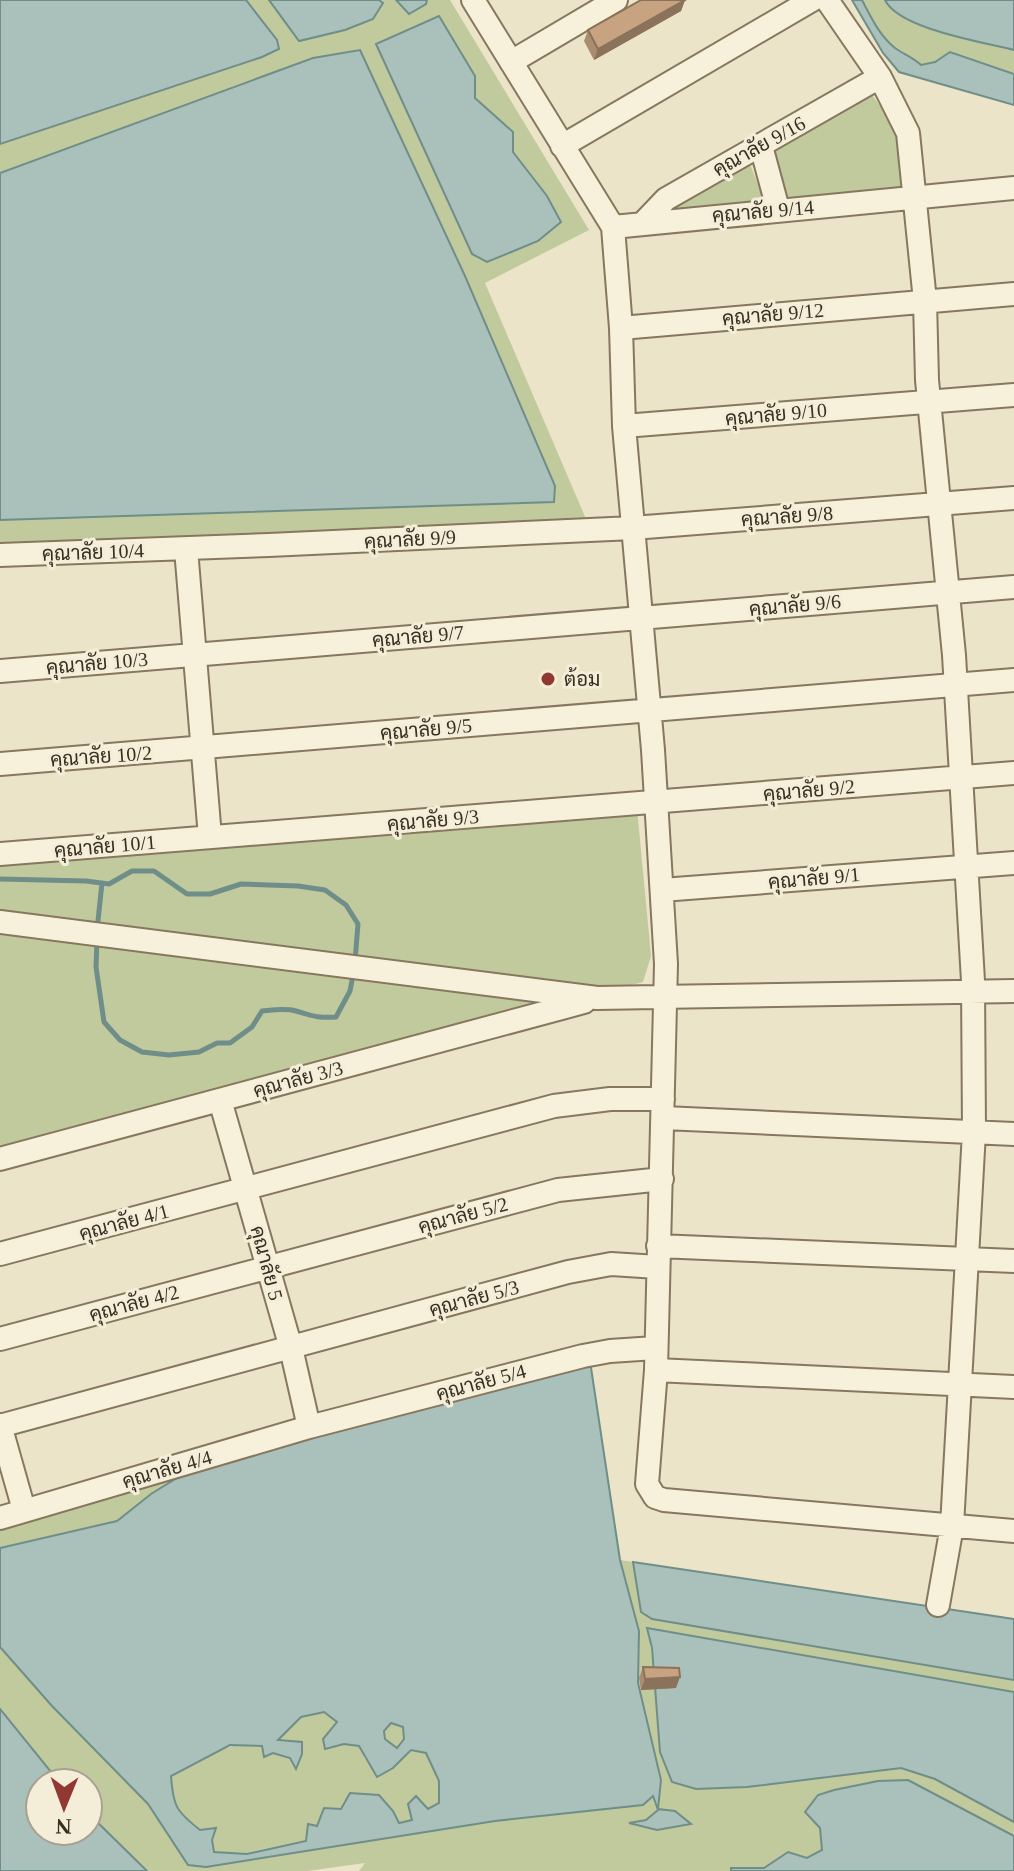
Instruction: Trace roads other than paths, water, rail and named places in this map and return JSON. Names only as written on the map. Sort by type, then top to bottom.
[{"type":"street","points":[[473,0],[613,227],[621,328],[624,426],[650,710],[662,890],[665,998],[662,1179],[647,1484],[655,1497],[664,1500],[1014,1531]]},
{"type":"street","points":[[511,62],[616,0]]},
{"type":"street","points":[[562,146],[812,0]]},
{"type":"street","points":[[827,0],[880,77],[908,133],[956,685],[974,991],[974,1132],[952,1526],[938,1605]]},
{"type":"street","name":"คุณาลัย 9/16","points":[[644,222],[666,199],[880,77]]},
{"type":"street","points":[[761,146],[778,209]]},
{"type":"street","name":"คุณาลัย 9/14","points":[[613,227],[1014,188]]},
{"type":"street","name":"คุณาลัย 9/12","points":[[621,328],[1014,294]]},
{"type":"street","name":"คุณาลัย 9/10","points":[[624,426],[1014,395]]},
{"type":"street","name":"คุณาลัย 9/8","points":[[633,528],[1014,498]]},
{"type":"street","name":"คุณาลัย 9/9","points":[[186,549],[633,528]]},
{"type":"street","points":[[186,549],[210,837]]},
{"type":"street","name":"คุณาลัย 10/4","points":[[0,555],[186,549]]},
{"type":"street","name":"คุณาลัย 9/6","points":[[641,618],[1014,587]]},
{"type":"street","name":"คุณาลัย 9/7","points":[[195,655],[641,618]]},
{"type":"street","name":"คุณาลัย 10/3","points":[[0,671],[195,655]]},
{"type":"street","name":"คุณาลัย 9/5","points":[[203,748],[1014,680]]},
{"type":"street","name":"คุณาลัย 10/2","points":[[0,764],[203,748]]},
{"type":"street","name":"คุณาลัย 9/2","points":[[656,802],[1014,773]]},
{"type":"street","name":"คุณาลัย 9/3","points":[[210,837],[656,802]]},
{"type":"street","name":"คุณาลัย 10/1","points":[[0,854],[210,837]]},
{"type":"street","name":"คุณาลัย 9/1","points":[[662,890],[1014,863]]},
{"type":"street","points":[[0,922],[597,998],[1014,991]]},
{"type":"street","name":"คุณาลัย 3/3","points":[[0,1159],[597,998]]},
{"type":"street","name":"คุณาลัย 4/1","points":[[0,1254],[554,1106],[610,1099],[664,1109],[1014,1134]]},
{"type":"street","name":"คุณาลัย 5","points":[[220,1100],[291,1348],[309,1427]]},
{"type":"street","name":"คุณาลัย 5/2","points":[[267,1267],[558,1190],[662,1179]]},
{"type":"street","name":"คุณาลัย 5/3","points":[[0,1426],[588,1268],[658,1256],[1014,1261]]},
{"type":"street","name":"คุณาลัย 4/2","points":[[0,1339],[267,1267]]},
{"type":"street","name":"คุณาลัย 5/4","points":[[309,1427],[610,1351],[655,1359],[1014,1387]]},
{"type":"street","points":[[0,1426],[24,1510]]},
{"type":"street","name":"คุณาลัย 4/4","points":[[0,1518],[309,1427]]},
{"type":"water","points":[[0,0],[246,0],[277,40],[279,49],[0,144]]},
{"type":"water","points":[[269,0],[379,0],[383,3],[373,19],[345,30],[299,41]]},
{"type":"water","points":[[396,0],[427,0],[426,4],[409,14]]},
{"type":"water","points":[[852,0],[862,0],[884,37],[921,65],[935,62],[950,52],[1014,74],[1014,105],[899,72],[883,53]]},
{"type":"water","points":[[885,0],[1014,0],[1014,50],[924,26],[893,10]]},
{"type":"water","points":[[439,16],[475,76],[475,98],[513,132],[513,152],[547,196],[561,222],[538,241],[487,262],[472,254],[376,44]]},
{"type":"water","points":[[360,50],[465,276],[555,486],[554,502],[0,520],[0,173],[313,58]]},
{"type":"water","points":[[590,1361],[620,1560],[639,1631],[638,1683],[661,1780],[658,1809],[675,1811],[691,1824],[657,1830],[629,1823],[646,1820],[658,1810],[653,1796],[643,1805],[495,1821],[206,1867],[188,1865],[148,1804],[52,1706],[0,1647],[0,1548],[117,1521],[151,1494],[193,1468]],"holes":[[[324,1712],[337,1722],[323,1739],[325,1749],[344,1744],[359,1746],[377,1777],[393,1768],[411,1750],[426,1753],[439,1781],[439,1803],[428,1809],[416,1796],[408,1804],[412,1820],[399,1823],[379,1795],[350,1793],[341,1809],[324,1808],[317,1826],[308,1824],[306,1841],[247,1854],[214,1852],[212,1840],[216,1828],[200,1830],[186,1818],[175,1801],[171,1776],[230,1745],[262,1746],[264,1757],[273,1753],[290,1758],[296,1769],[302,1754],[302,1742],[278,1740],[301,1717]],[[391,1723],[403,1727],[404,1739],[397,1748],[385,1739],[384,1731]]]},
{"type":"water","points":[[633,1562],[1014,1619],[1014,1680],[652,1619],[641,1612]]},
{"type":"water","points":[[647,1628],[1014,1692],[1014,1822],[935,1779],[901,1768],[747,1787],[696,1789],[672,1782],[660,1752],[652,1648]]},
{"type":"water","points":[[0,1709],[47,1767],[24,1767],[24,1847],[104,1847],[104,1829],[147,1871],[0,1871]]},
{"type":"water","points":[[908,1780],[1014,1836],[1014,1871],[731,1871],[731,1868],[764,1868],[788,1852],[807,1858],[822,1850],[820,1828],[805,1812],[818,1795],[878,1781]]},
{"type":"waterway","points":[[0,879],[109,884],[132,871],[154,871],[187,894],[210,894],[241,884],[325,890],[346,905],[358,924],[355,961]]},
{"type":"waterway","points":[[97,930],[102,883]]},
{"type":"waterway","points":[[97,940],[96,967],[104,1022],[120,1040],[142,1052],[169,1055],[199,1052],[217,1043],[230,1043],[252,1027],[262,1011],[288,1010],[336,1017],[350,991],[353,975]]},
{"type":"place","name":"ต้อม","points":[[548,679]]}]
